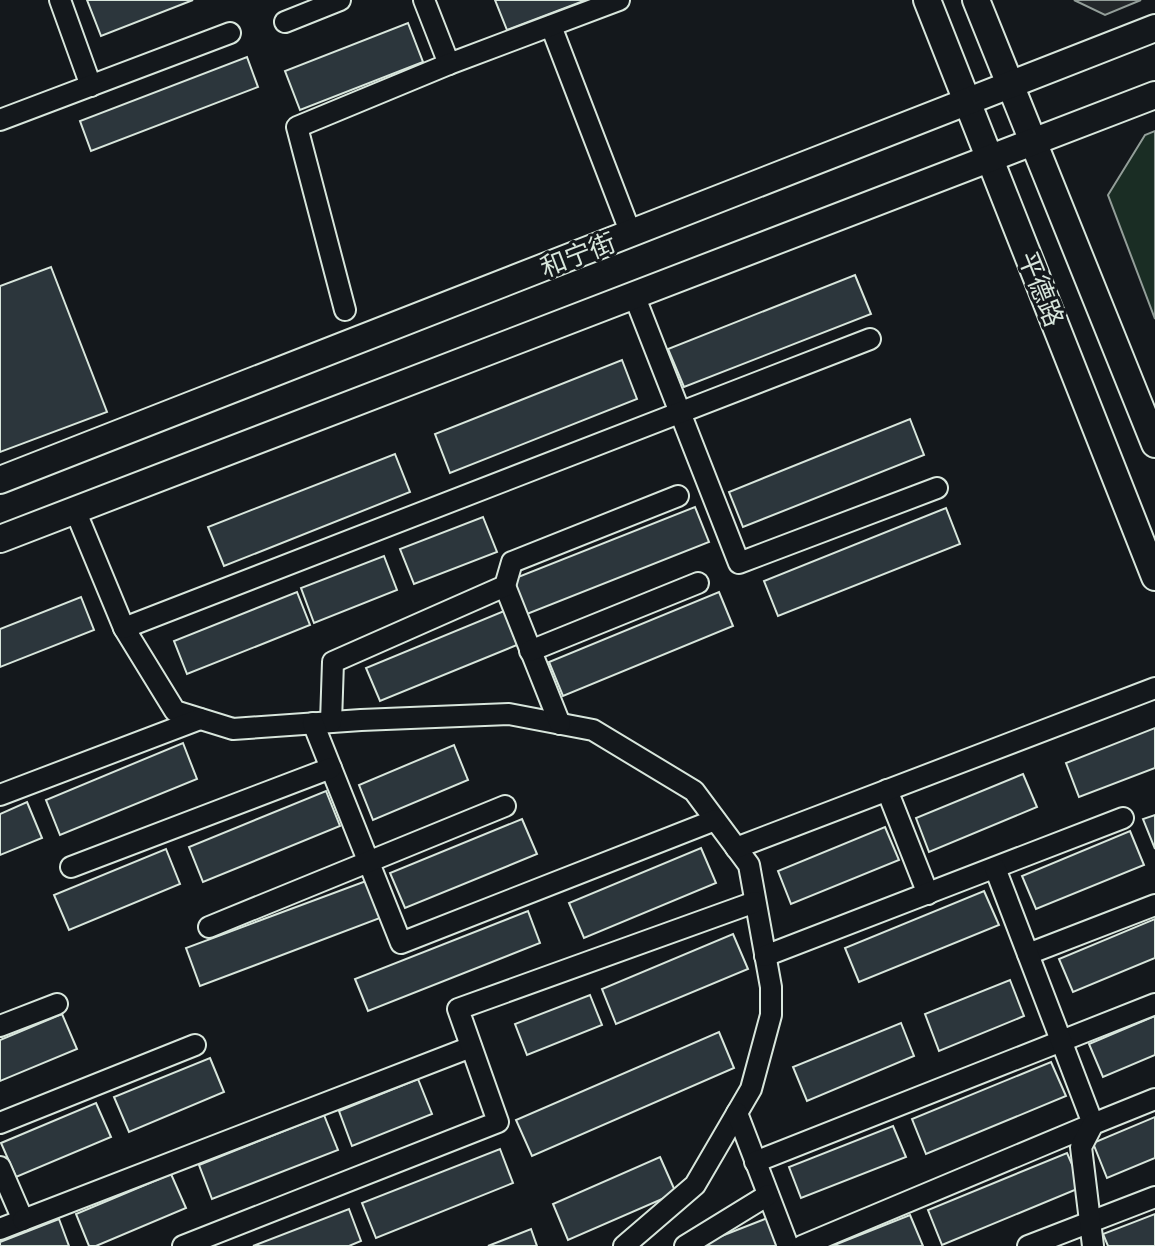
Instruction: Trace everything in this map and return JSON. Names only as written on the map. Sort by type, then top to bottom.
[{"type":"main road","name":"平德路","points":[[927,0],[1155,577]]},
{"type":"main road","name":"平德路","points":[[976,0],[1155,444]]},
{"type":"main road","name":"和宁街","points":[[0,480],[1155,28]]},
{"type":"main road","points":[[0,539],[1155,95]]},
{"type":"lane","points":[[60,0],[91,86]]},
{"type":"lane","points":[[285,22],[340,0]]},
{"type":"lane","points":[[424,0],[449,64]]},
{"type":"lane","points":[[345,310],[297,127],[449,64],[619,0]]},
{"type":"lane","points":[[551,26],[631,234]]},
{"type":"lane","points":[[0,120],[230,33]]},
{"type":"lane","points":[[634,295],[739,563],[937,488]]},
{"type":"lane","points":[[124,628],[870,339]]},
{"type":"lane","points":[[560,724],[505,586],[512,562],[678,496]]},
{"type":"lane","points":[[75,510],[124,628],[175,711],[233,729],[509,714],[593,730],[694,791],[749,865],[771,987],[771,1015],[751,1089],[695,1185],[624,1246]]},
{"type":"lane","points":[[530,651],[698,583]]},
{"type":"lane","points":[[505,586],[333,662],[322,722],[331,768],[401,943],[715,820]]},
{"type":"lane","points":[[736,848],[1155,688]]},
{"type":"lane","points":[[0,795],[200,719]]},
{"type":"lane","points":[[71,867],[331,768]]},
{"type":"lane","points":[[887,790],[928,894]]},
{"type":"lane","points":[[209,927],[505,806]]},
{"type":"lane","points":[[765,956],[1123,818]]},
{"type":"lane","points":[[995,868],[1093,1124],[1081,1147],[1093,1246]]},
{"type":"lane","points":[[183,1246],[498,1122],[458,1009],[755,902]]},
{"type":"lane","points":[[1028,954],[1155,905]]},
{"type":"lane","points":[[0,1026],[57,1004]]},
{"type":"lane","points":[[755,1162],[1155,1004]]},
{"type":"lane","points":[[0,1123],[195,1045]]},
{"type":"lane","points":[[0,1229],[471,1047]]},
{"type":"lane","points":[[802,1246],[1155,1099]]},
{"type":"lane","points":[[737,1113],[788,1246]]},
{"type":"lane","points":[[0,1167],[23,1220]]},
{"type":"lane","points":[[685,1246],[768,1195]]},
{"type":"lane","points":[[1028,1246],[1155,1197]]},
{"type":"green space","points":[[1155,131],[1155,319],[1108,195],[1145,135]]},
{"type":"shaded area","points":[[1074,0],[1141,0],[1105,15]]},
{"type":"building","points":[[87,0],[193,0],[101,36]]},
{"type":"building","points":[[495,0],[586,0],[507,30]]},
{"type":"building","points":[[408,23],[423,62],[300,110],[285,71]]},
{"type":"building","points":[[247,57],[258,87],[91,151],[80,121]]},
{"type":"building","points":[[51,267],[107,412],[0,452],[0,286]]},
{"type":"building","points":[[855,275],[871,314],[684,387],[668,349]]},
{"type":"building","points":[[622,360],[637,399],[450,473],[435,434]]},
{"type":"building","points":[[910,419],[924,455],[743,527],[729,492]]},
{"type":"building","points":[[395,454],[410,492],[224,566],[208,527]]},
{"type":"building","points":[[695,507],[709,542],[527,614],[513,579]]},
{"type":"building","points":[[946,508],[960,544],[778,616],[764,581]]},
{"type":"building","points":[[483,517],[497,552],[414,584],[400,549]]},
{"type":"building","points":[[384,556],[397,590],[314,623],[301,588]]},
{"type":"building","points":[[297,592],[310,625],[187,674],[174,641]]},
{"type":"building","points":[[719,592],[733,626],[563,696],[549,662]]},
{"type":"building","points":[[81,597],[94,630],[0,667],[0,629]]},
{"type":"building","points":[[504,611],[517,645],[380,701],[366,668]]},
{"type":"building","points":[[1155,728],[1155,768],[1079,797],[1066,763]]},
{"type":"building","points":[[183,743],[197,779],[60,835],[46,800]]},
{"type":"building","points":[[454,745],[468,780],[373,820],[359,785]]},
{"type":"building","points":[[1023,774],[1037,807],[929,852],[916,818]]},
{"type":"building","points":[[326,791],[340,826],[203,882],[189,847]]},
{"type":"building","points":[[27,802],[42,838],[0,855],[0,814]]},
{"type":"building","points":[[1155,815],[1155,849],[1143,819]]},
{"type":"building","points":[[522,819],[537,854],[405,908],[390,873]]},
{"type":"building","points":[[885,827],[899,860],[791,904],[778,871]]},
{"type":"building","points":[[1130,831],[1144,865],[1036,909],[1022,876]]},
{"type":"building","points":[[701,848],[716,883],[584,938],[569,903]]},
{"type":"building","points":[[166,849],[180,884],[69,930],[54,895]]},
{"type":"building","points":[[366,881],[380,918],[200,986],[186,948]]},
{"type":"building","points":[[984,891],[999,925],[859,982],[845,948]]},
{"type":"building","points":[[528,911],[540,943],[368,1011],[355,979]]},
{"type":"building","points":[[1155,919],[1155,958],[1073,992],[1059,959]]},
{"type":"building","points":[[733,934],[748,969],[616,1024],[602,989]]},
{"type":"building","points":[[1010,980],[1024,1016],[939,1051],[925,1014]]},
{"type":"building","points":[[590,995],[602,1025],[527,1055],[515,1024]]},
{"type":"building","points":[[62,1014],[77,1049],[0,1081],[0,1040]]},
{"type":"building","points":[[1155,1016],[1155,1055],[1103,1077],[1089,1044]]},
{"type":"building","points":[[901,1023],[914,1056],[807,1101],[793,1067]]},
{"type":"building","points":[[719,1032],[734,1068],[532,1156],[516,1120]]},
{"type":"building","points":[[210,1058],[224,1092],[129,1132],[114,1097]]},
{"type":"building","points":[[1051,1062],[1066,1096],[926,1154],[912,1119]]},
{"type":"building","points":[[418,1079],[432,1114],[352,1146],[339,1111]]},
{"type":"building","points":[[96,1103],[111,1137],[16,1177],[1,1143]]},
{"type":"building","points":[[324,1115],[338,1150],[212,1199],[199,1165]]},
{"type":"building","points":[[1155,1117],[1155,1158],[1107,1178],[1093,1143]]},
{"type":"building","points":[[893,1126],[906,1157],[801,1198],[789,1167]]},
{"type":"building","points":[[500,1149],[513,1183],[376,1238],[362,1203]]},
{"type":"building","points":[[1067,1153],[1082,1187],[942,1245],[928,1210]]},
{"type":"building","points":[[660,1157],[676,1193],[568,1240],[553,1204]]},
{"type":"building","points":[[171,1174],[186,1208],[96,1246],[89,1246],[76,1214]]},
{"type":"building","points":[[349,1209],[361,1241],[349,1246],[253,1246]]},
{"type":"building","points":[[1155,1214],[1155,1246],[1108,1246],[1103,1234]]},
{"type":"building","points":[[910,1215],[923,1246],[832,1246]]},
{"type":"building","points":[[770,1217],[781,1246],[701,1246],[701,1244]]},
{"type":"building","points":[[59,1219],[69,1246],[0,1246],[0,1242]]},
{"type":"building","points":[[531,1229],[537,1246],[488,1246]]}]
